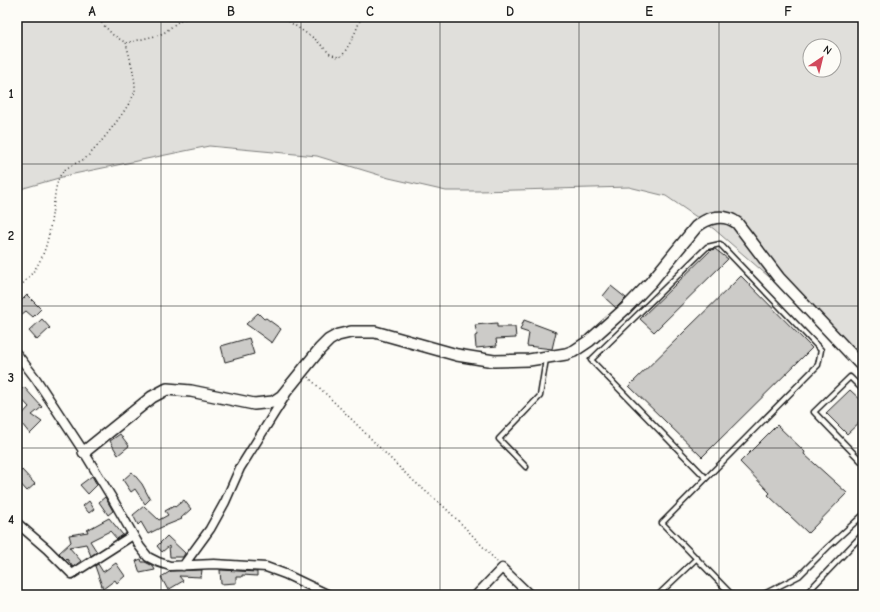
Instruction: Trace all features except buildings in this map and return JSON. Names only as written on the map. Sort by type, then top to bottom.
[{"type":"street","points":[[84,452],[152,397],[162,391],[174,389],[242,402],[262,404],[278,400],[329,340],[338,335],[351,332],[364,331],[385,334],[457,355],[480,360],[508,362],[546,358],[566,354],[574,351],[589,341],[607,326],[651,282],[696,227],[713,218],[727,217],[737,223],[779,278],[863,367]]},
{"type":"street","points":[[17,354],[36,379],[84,452],[142,551],[158,562],[170,566],[214,564],[266,567],[285,574],[329,595]]},
{"type":"street","points":[[183,566],[210,529],[225,502],[240,468],[292,384]]},
{"type":"street","points":[[17,523],[47,549],[72,574],[133,536]]},
{"type":"street","points":[[476,595],[502,568],[530,595]]},
{"type":"lane","points":[[706,478],[591,360],[707,247],[720,244],[822,350],[818,365],[706,478],[662,522],[732,595]]},
{"type":"lane","points":[[526,467],[499,439],[540,396],[546,358]]},
{"type":"lane","points":[[863,390],[850,377],[814,412],[863,463]]},
{"type":"lane","points":[[762,595],[799,576],[863,515]]},
{"type":"lane","points":[[805,595],[863,534]]},
{"type":"lane","points":[[658,595],[697,558]]},
{"type":"path","points":[[96,17],[113,35],[126,43],[159,35],[180,20],[194,17]]},
{"type":"path","points":[[282,17],[315,39],[330,54],[338,57],[342,56],[346,51],[361,17]]},
{"type":"path","points":[[330,17],[331,20],[334,21],[339,17]]},
{"type":"path","points":[[17,289],[34,273],[40,262],[49,234],[56,187],[61,175],[68,166],[86,157],[101,142],[133,96],[135,85],[126,43]]},
{"type":"path","points":[[302,372],[406,474],[469,531],[502,568]]},
{"type":"shaded area","points":[[17,17],[863,17],[863,363],[806,309],[714,229],[666,196],[629,187],[446,191],[389,178],[317,156],[209,146],[69,175],[17,190]]}]
